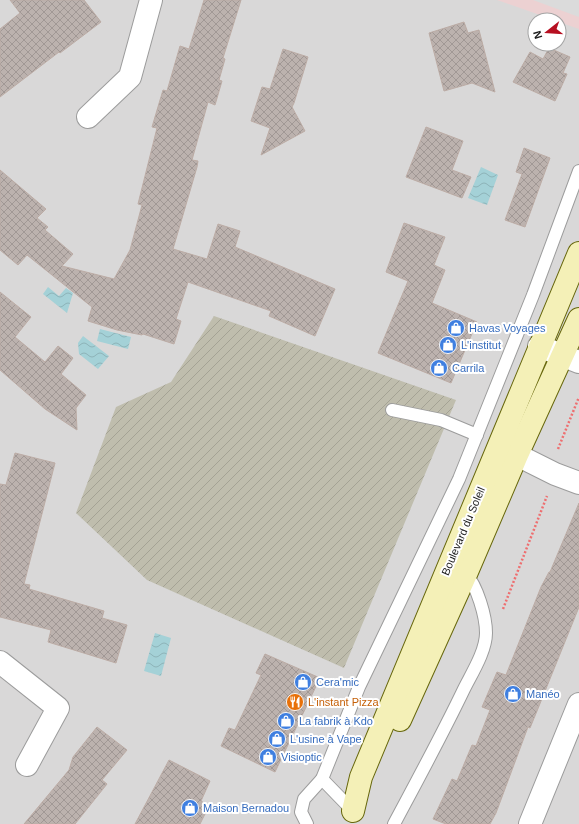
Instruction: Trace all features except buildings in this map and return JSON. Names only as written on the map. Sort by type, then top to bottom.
[{"type":"main road","name":"Boulevard du Soleil","points":[[351,818],[361,777],[539,346],[579,253]]},
{"type":"main road","name":"Boulevard du Soleil","points":[[351,818],[372,782],[466,574],[517,456],[571,359],[579,319]]},
{"type":"street","points":[[88,118],[130,77],[151,0]]},
{"type":"street","points":[[539,346],[571,359]]},
{"type":"street","points":[[517,456],[579,484]]},
{"type":"street","points":[[0,662],[58,708],[27,765]]},
{"type":"street","points":[[530,824],[579,704]]},
{"type":"lane","points":[[307,824],[301,812],[304,799],[322,779],[359,688],[459,479],[533,295],[579,171]]},
{"type":"lane","points":[[392,410],[440,420],[477,435]]},
{"type":"lane","points":[[394,824],[444,731],[481,654],[486,634],[482,608],[471,579],[466,574]]},
{"type":"lane","points":[[322,779],[351,818]]},
{"type":"shaded area","points":[[0,0],[579,0],[579,824],[0,824]]},
{"type":"shaded area","points":[[497,0],[579,0],[579,29],[567,25],[567,12],[531,12]]},
{"type":"shaded area","points":[[533,0],[579,0],[579,17]]},
{"type":"shaded area","points":[[214,316],[456,400],[344,668],[147,580],[76,513],[116,407],[171,382]]},
{"type":"water","points":[[481,167],[498,175],[487,205],[468,198]]},
{"type":"water","points":[[48,287],[59,296],[66,288],[73,293],[67,313],[43,294]]},
{"type":"water","points":[[100,329],[131,337],[128,349],[97,341]]},
{"type":"water","points":[[83,336],[109,356],[98,369],[79,354],[78,343]]},
{"type":"water","points":[[155,633],[171,638],[161,676],[144,671]]},
{"type":"place","name":"Havas Voyages","points":[[456,328]]},
{"type":"place","name":"L'institut","points":[[448,345]]},
{"type":"place","name":"Carrila","points":[[439,368]]},
{"type":"place","name":"Cera'mic","points":[[303,682]]},
{"type":"place","name":"Manéo","points":[[513,694]]},
{"type":"place","name":"L'instant Pizza","points":[[295,702]]},
{"type":"place","name":"La fabrik à Kdo","points":[[286,721]]},
{"type":"place","name":"L'usine à Vape","points":[[277,739]]},
{"type":"place","name":"Visioptic","points":[[268,757]]},
{"type":"place","name":"Maison Bernadou","points":[[190,808]]}]
